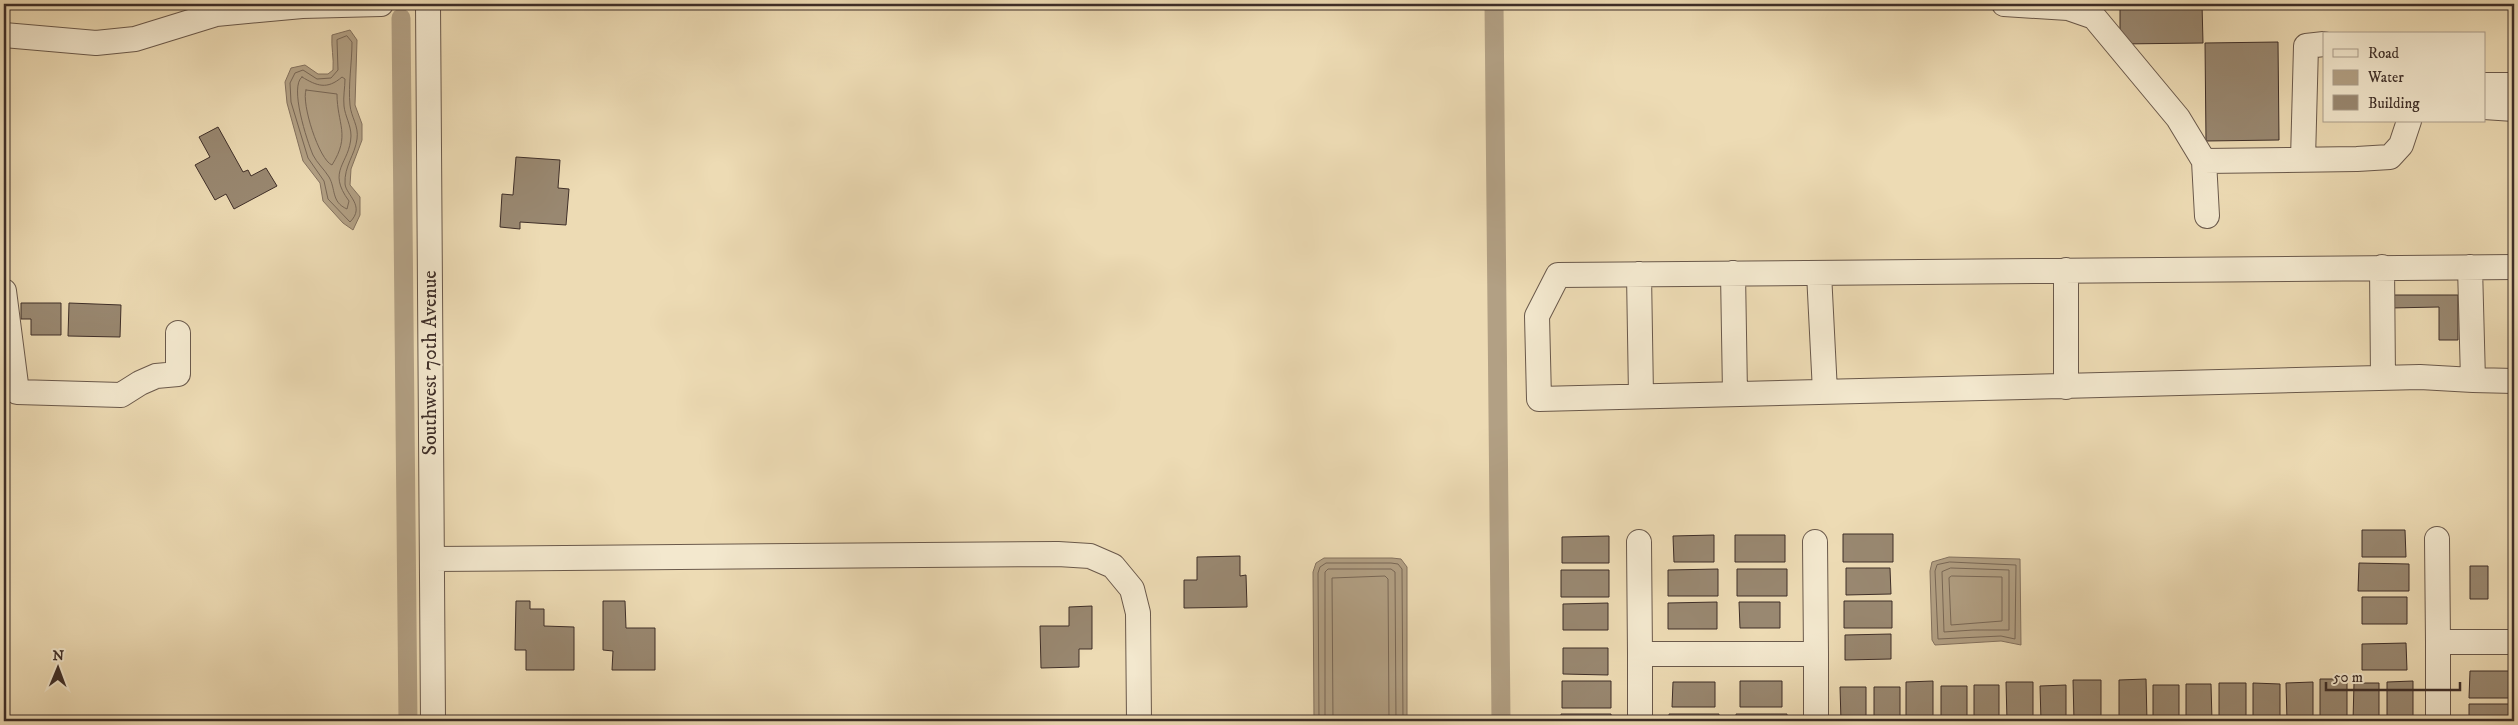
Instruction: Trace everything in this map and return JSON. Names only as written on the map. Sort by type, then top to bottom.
[{"type":"street","points":[[4,35],[96,44],[135,39],[216,14],[302,6],[381,4]]},
{"type":"street","name":"Southwest 70th Avenue","points":[[428,4],[433,721]]},
{"type":"street","points":[[2004,4],[2068,8],[2094,17],[2178,118],[2204,160],[2207,216]]},
{"type":"street","points":[[2303,159],[2315,98],[2306,46],[2323,44]]},
{"type":"street","points":[[2486,85],[2514,85]]},
{"type":"street","points":[[2486,107],[2514,109]]},
{"type":"street","points":[[2204,160],[2390,157],[2401,145],[2409,122]]},
{"type":"street","points":[[2382,267],[2384,378]]},
{"type":"street","points":[[2470,267],[2473,380]]},
{"type":"street","points":[[2514,267],[1558,275],[1536,316],[1539,399],[2384,378],[2514,381]]},
{"type":"street","points":[[2066,270],[2066,386]]},
{"type":"street","points":[[1733,273],[1734,394]]},
{"type":"street","points":[[1818,273],[1825,392]]},
{"type":"street","points":[[1639,274],[1641,396]]},
{"type":"street","points":[[4,291],[17,392],[121,395],[140,382],[156,376],[178,374],[178,333]]},
{"type":"street","points":[[2438,538],[2438,721]]},
{"type":"street","points":[[1639,542],[1640,721]]},
{"type":"street","points":[[1815,542],[1816,721]]},
{"type":"street","points":[[432,559],[1058,554],[1090,556],[1113,566],[1132,589],[1138,613],[1139,721]]},
{"type":"street","points":[[2438,642],[2514,642]]},
{"type":"street","points":[[1640,654],[1816,654]]},
{"type":"water","points":[[350,30],[357,40],[355,105],[362,124],[362,140],[351,169],[350,185],[360,197],[360,215],[353,230],[343,223],[323,201],[320,183],[303,161],[287,103],[285,82],[291,68],[305,65],[318,74],[328,74],[333,70],[332,35]]},
{"type":"water","points":[[1949,557],[2020,559],[2021,645],[2001,641],[1935,645],[1932,640],[1930,571],[1932,562]]},
{"type":"water","points":[[1324,558],[1392,558],[1401,559],[1407,567],[1407,721],[1314,721],[1313,572],[1316,563]]},
{"type":"building","points":[[2120,4],[2202,4],[2203,43],[2120,44]]},
{"type":"building","points":[[2278,42],[2279,140],[2206,141],[2205,43]]},
{"type":"building","points":[[218,127],[243,172],[248,170],[251,176],[266,168],[277,186],[234,209],[226,194],[215,200],[195,165],[210,157],[199,137]]},
{"type":"building","points":[[516,157],[560,160],[558,188],[569,189],[566,225],[520,222],[520,229],[500,227],[502,194],[513,195]]},
{"type":"building","points":[[2390,295],[2458,295],[2458,340],[2439,340],[2439,307],[2390,308]]},
{"type":"building","points":[[21,303],[61,303],[61,335],[31,335],[31,319],[21,319]]},
{"type":"building","points":[[69,303],[121,305],[120,337],[68,336]]},
{"type":"building","points":[[2362,530],[2405,530],[2406,557],[2362,557]]},
{"type":"building","points":[[1843,534],[1893,534],[1893,562],[1843,562]]},
{"type":"building","points":[[1714,535],[1714,562],[1674,562],[1673,536]]},
{"type":"building","points":[[1735,535],[1785,535],[1785,562],[1735,562]]},
{"type":"building","points":[[1609,536],[1609,563],[1562,563],[1562,537]]},
{"type":"building","points":[[1240,556],[1240,576],[1246,575],[1247,607],[1184,608],[1184,580],[1197,580],[1197,557]]},
{"type":"building","points":[[2359,563],[2409,564],[2409,591],[2358,591]]},
{"type":"building","points":[[2470,566],[2488,566],[2488,599],[2470,599]]},
{"type":"building","points":[[1846,568],[1890,568],[1891,594],[1846,595]]},
{"type":"building","points":[[1718,569],[1718,596],[1668,596],[1668,570]]},
{"type":"building","points":[[1737,569],[1787,569],[1787,596],[1737,596]]},
{"type":"building","points":[[1561,570],[1609,570],[1609,597],[1561,597]]},
{"type":"building","points":[[2362,597],[2407,597],[2407,624],[2362,624]]},
{"type":"building","points":[[516,601],[530,601],[530,609],[544,609],[544,626],[574,627],[574,670],[526,670],[526,650],[515,650]]},
{"type":"building","points":[[603,601],[625,601],[626,628],[655,628],[655,670],[612,670],[613,651],[603,650]]},
{"type":"building","points":[[1844,601],[1892,601],[1892,628],[1844,628]]},
{"type":"building","points":[[1717,602],[1717,629],[1668,629],[1668,603]]},
{"type":"building","points":[[1739,602],[1780,602],[1780,628],[1740,628]]},
{"type":"building","points":[[1608,603],[1608,630],[1563,630],[1563,604]]},
{"type":"building","points":[[1092,606],[1092,649],[1079,649],[1079,667],[1041,668],[1040,626],[1069,626],[1069,607]]},
{"type":"building","points":[[1891,634],[1891,659],[1845,660],[1845,635]]},
{"type":"building","points":[[2406,643],[2407,670],[2362,670],[2362,644]]},
{"type":"building","points":[[1563,648],[1608,648],[1608,675],[1563,674]]},
{"type":"building","points":[[2470,671],[2514,671],[2514,698],[2469,698]]},
{"type":"building","points":[[2146,679],[2147,721],[2119,721],[2119,680]]},
{"type":"building","points":[[2320,679],[2347,679],[2347,721],[2320,721]]},
{"type":"building","points":[[2073,680],[2101,680],[2101,721],[2074,721]]},
{"type":"building","points":[[1562,681],[1611,681],[1611,708],[1562,708]]},
{"type":"building","points":[[1740,681],[1782,681],[1782,707],[1740,707]]},
{"type":"building","points":[[1933,681],[1933,721],[1906,721],[1906,682]]},
{"type":"building","points":[[2413,681],[2413,721],[2387,721],[2387,682]]},
{"type":"building","points":[[1673,682],[1715,682],[1715,707],[1672,707]]},
{"type":"building","points":[[2006,682],[2033,682],[2033,721],[2007,721]]},
{"type":"building","points":[[2313,682],[2313,721],[2287,721],[2286,683]]},
{"type":"building","points":[[2219,683],[2246,683],[2246,721],[2219,721]]},
{"type":"building","points":[[2253,683],[2280,684],[2280,721],[2253,721]]},
{"type":"building","points":[[2354,683],[2379,683],[2379,721],[2353,721]]},
{"type":"building","points":[[2186,684],[2211,684],[2212,721],[2186,721]]},
{"type":"building","points":[[1974,685],[1999,685],[1999,721],[1974,721]]},
{"type":"building","points":[[2066,685],[2066,721],[2041,721],[2040,686]]},
{"type":"building","points":[[2153,685],[2179,685],[2179,721],[2153,721]]},
{"type":"building","points":[[1941,686],[1967,686],[1967,721],[1941,721]]},
{"type":"building","points":[[1840,687],[1866,687],[1866,721],[1841,721]]},
{"type":"building","points":[[1874,687],[1900,687],[1900,721],[1874,721]]},
{"type":"building","points":[[2469,704],[2514,704],[2514,721],[2469,721]]},
{"type":"building","points":[[1561,714],[1611,714],[1612,721],[1561,721]]},
{"type":"building","points":[[1669,714],[1719,714],[1719,721],[1669,721]]},
{"type":"building","points":[[1736,714],[1787,714],[1787,721],[1736,721]]},
{"type":"waterway","points":[[1494,4],[1501,721]]},
{"type":"waterway","points":[[401,18],[408,721]]}]
